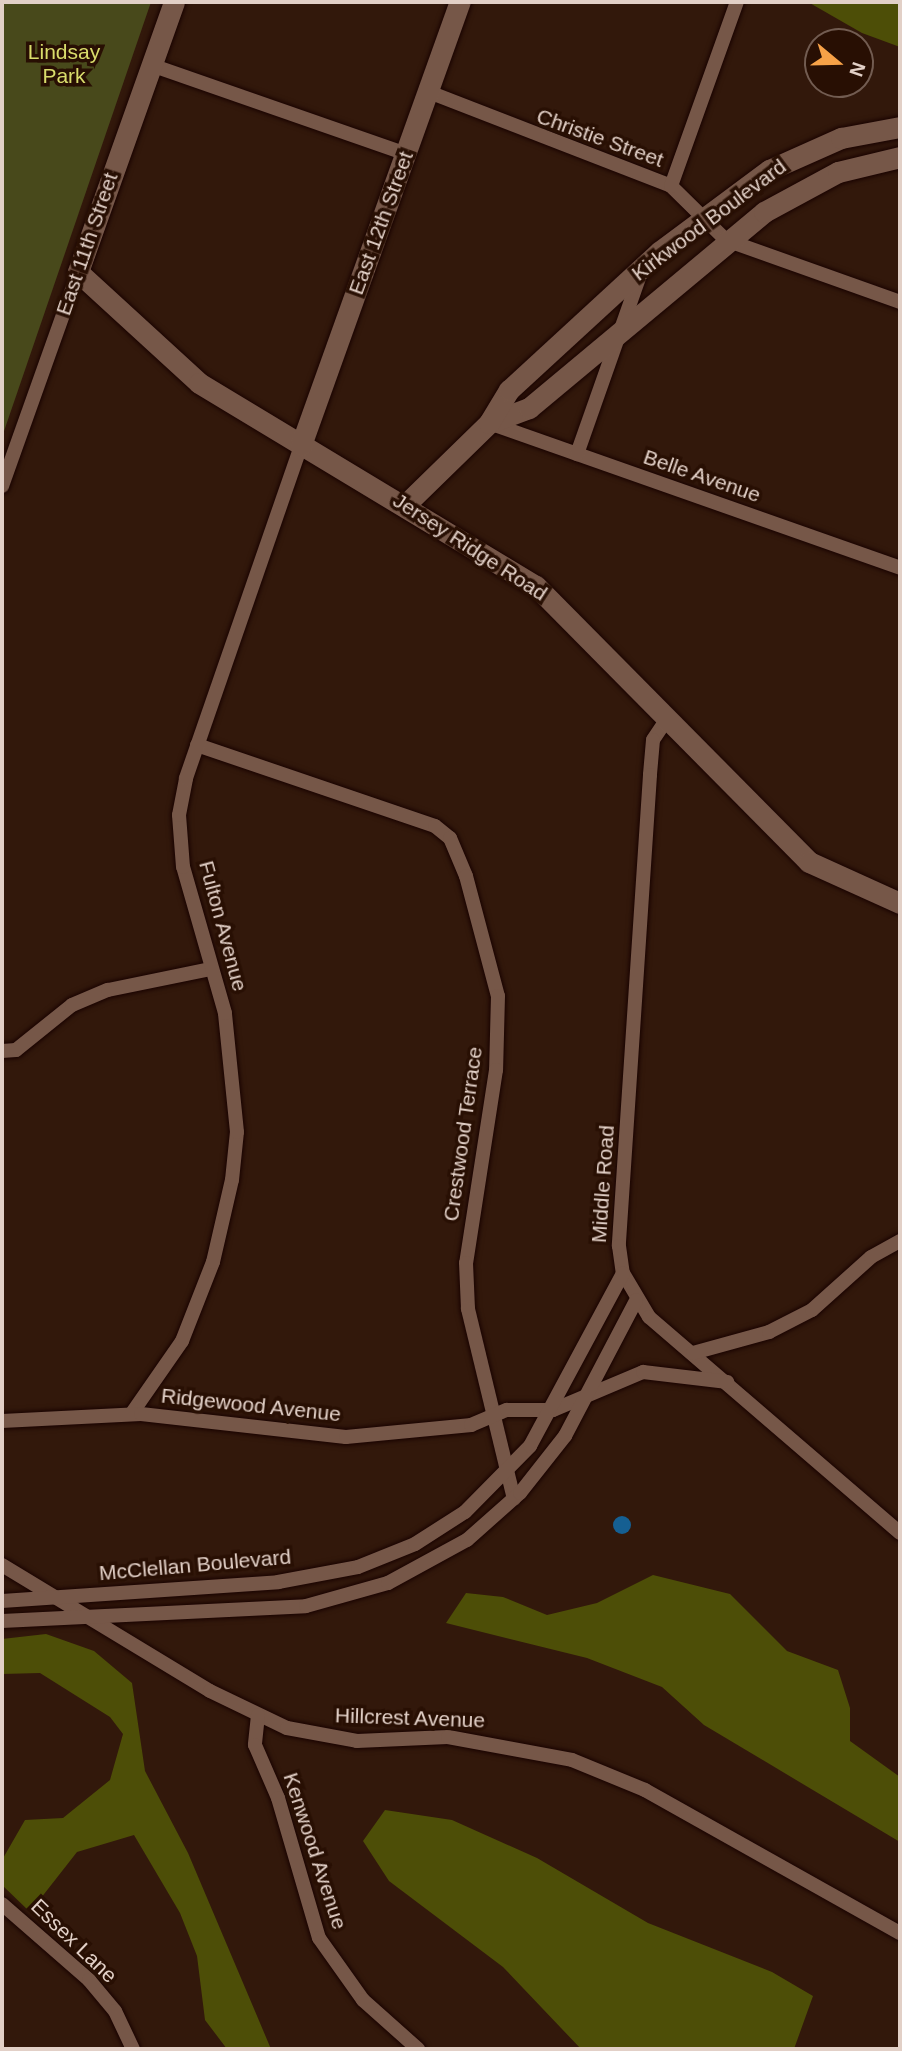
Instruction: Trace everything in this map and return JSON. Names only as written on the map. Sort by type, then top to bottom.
[{"type":"street","name":"East 11th Street","points":[[2,486],[174,2]]},
{"type":"street","name":"East 12th Street","points":[[301,444],[460,2]]},
{"type":"street","points":[[671,186],[737,2]]},
{"type":"street","points":[[151,65],[406,155]]},
{"type":"street","name":"Christie Street","points":[[429,92],[671,186],[701,220],[726,240],[900,302]]},
{"type":"street","name":"Kirkwood Boulevard","points":[[406,505],[489,423],[509,390],[642,267],[701,220],[769,170],[812,148],[900,127]]},
{"type":"street","name":"Kirkwood Boulevard","points":[[489,423],[529,408],[726,240],[838,172],[900,157]]},
{"type":"street","points":[[577,454],[642,267]]},
{"type":"street","name":"Jersey Ridge Road","points":[[78,272],[199,383],[406,505],[536,586],[809,862],[900,903]]},
{"type":"street","name":"Belle Avenue","points":[[489,423],[900,568]]},
{"type":"street","name":"Fulton Avenue","points":[[132,1413],[181,1341],[213,1262],[230,1191],[237,1132],[225,1013],[210,969],[183,867],[179,816],[197,746],[301,444]]},
{"type":"street","name":"Middle Road","points":[[667,719],[653,740],[650,775],[619,1246],[623,1273],[636,1301],[900,1533]]},
{"type":"street","name":"Crestwood Terrace","points":[[197,746],[408,815],[450,838],[489,948],[498,996],[496,1070],[466,1264],[468,1309],[494,1416]]},
{"type":"street","points":[[2,1051],[16,1050],[72,1005],[108,990],[210,969]]},
{"type":"street","points":[[694,1353],[768,1332],[812,1310],[870,1257],[900,1241]]},
{"type":"street","name":"McClellan Boulevard","points":[[2,1601],[278,1582],[358,1567],[440,1529],[506,1475],[552,1410],[623,1273]]},
{"type":"street","points":[[2,1621],[306,1606],[388,1583],[467,1539],[514,1499],[586,1401],[636,1301]]},
{"type":"street","points":[[586,1401],[643,1372],[729,1382]]},
{"type":"street","name":"Ridgewood Avenue","points":[[2,1421],[132,1413],[346,1437],[471,1425],[494,1416],[552,1410],[586,1401]]},
{"type":"street","points":[[494,1416],[506,1475],[514,1499]]},
{"type":"street","name":"Hillcrest Avenue","points":[[2,1565],[64,1598],[258,1715],[287,1728],[357,1741],[448,1737],[572,1759],[645,1790],[900,1933]]},
{"type":"street","name":"Kenwood Avenue","points":[[258,1715],[255,1745],[278,1798],[319,1938],[363,2000],[418,2049]]},
{"type":"street","name":"Essex Lane","points":[[2,1904],[89,1980],[114,2011],[132,2049]]},
{"type":"green space","name":"Lindsay Park","points":[[2,2],[151,2],[2,437]]},
{"type":"shaded area","points":[[808,2],[900,2],[900,47],[874,37],[874,28],[853,28]]},
{"type":"shaded area","points":[[653,1575],[730,1594],[787,1651],[838,1670],[850,1708],[850,1741],[900,1777],[900,1842],[704,1725],[662,1687],[587,1658],[446,1623],[466,1593],[503,1597],[547,1615],[597,1603]]},
{"type":"shaded area","points":[[46,1634],[94,1651],[132,1683],[145,1771],[188,1853],[271,2049],[227,2049],[205,2020],[197,1956],[180,1913],[134,1835],[77,1852],[30,1912],[2,1885],[2,1860],[25,1820],[63,1818],[110,1780],[123,1734],[110,1717],[40,1673],[2,1674],[2,1639]]},
{"type":"shaded area","points":[[385,1810],[452,1820],[537,1858],[648,1923],[772,1972],[813,1996],[794,2049],[581,2049],[503,1967],[389,1881],[363,1841]]},
{"type":"water","points":[[618,1516],[626,1516],[631,1525],[629,1532],[618,1534],[613,1529],[613,1521]]}]
